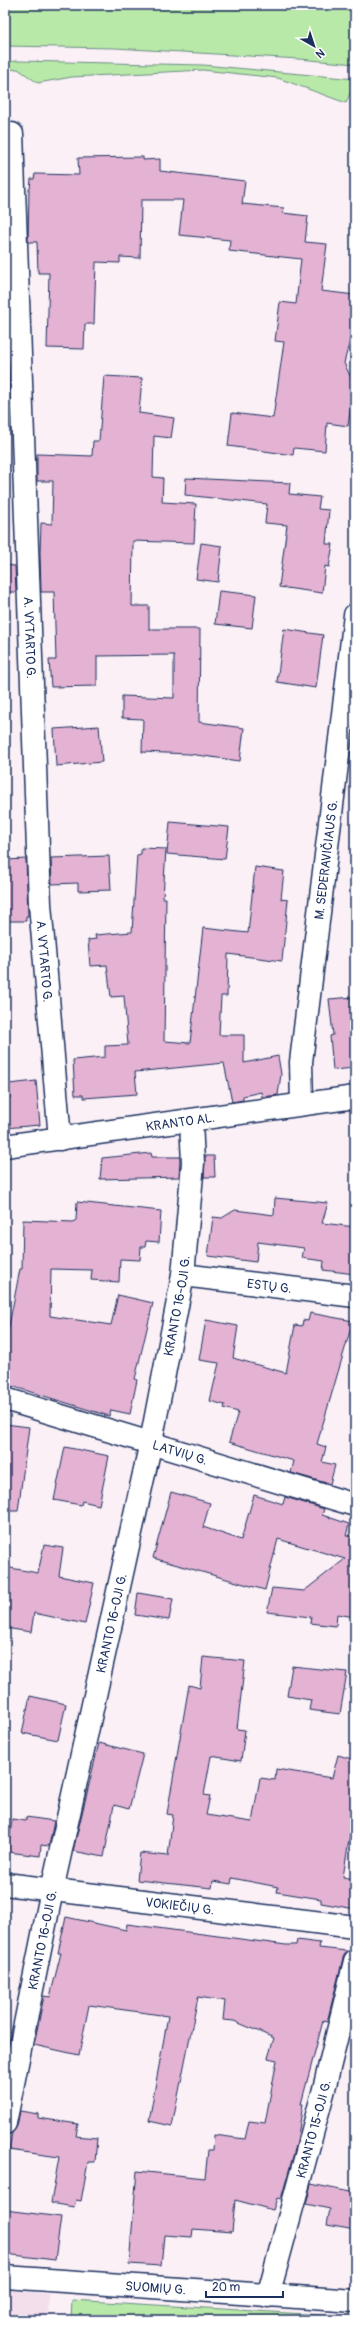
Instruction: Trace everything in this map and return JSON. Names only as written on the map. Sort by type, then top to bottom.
[{"type":"street","name":"A. VYTARTO G.","points":[[12,134],[40,904],[60,1140]]},
{"type":"street","name":"M. SEDERAVIČIAUS G.","points":[[302,1104],[301,1062],[355,615]]},
{"type":"street","name":"KRANTO AL.","points":[[5,1146],[60,1140],[355,1097]]},
{"type":"street","name":"KRANTO 16-OJI G.","points":[[5,2123],[52,1890],[151,1442],[183,1275],[193,1163],[191,1121]]},
{"type":"street","name":"ESTŲ G.","points":[[183,1275],[355,1296]]},
{"type":"street","name":"LATVIŲ G.","points":[[5,1399],[355,1504]]},
{"type":"street","name":"VOKIEČIŲ G.","points":[[5,1884],[355,1927]]},
{"type":"street","name":"KRANTO 15-OJI G.","points":[[268,2296],[323,2093],[355,1962]]},
{"type":"street","name":"SUOMIŲ G.","points":[[5,2277],[355,2301]]},
{"type":"shaded area","points":[[5,2290],[49,2294],[48,2320],[5,2320]]},
{"type":"green space","points":[[5,5],[355,5],[355,64],[299,59],[115,48],[5,46]]},
{"type":"green space","points":[[5,62],[203,65],[355,79],[355,87],[352,89],[346,103],[278,78],[203,70],[72,77],[38,83],[18,69],[5,70]]},
{"type":"green space","points":[[72,2300],[355,2317],[355,2320],[71,2320]]},
{"type":"building","points":[[143,157],[143,160],[160,159],[160,171],[245,181],[242,204],[284,208],[283,213],[308,216],[305,242],[327,244],[321,291],[355,295],[355,337],[351,336],[344,363],[354,384],[348,426],[327,423],[325,451],[294,448],[293,455],[228,446],[232,413],[273,418],[284,342],[275,341],[280,302],[296,304],[301,259],[229,251],[230,240],[179,235],[183,200],[141,200],[140,258],[120,257],[120,263],[96,262],[94,324],[85,324],[84,349],[47,348],[49,273],[38,273],[37,242],[28,242],[29,189],[31,179],[34,179],[35,174],[79,175],[78,158]]},
{"type":"building","points":[[104,376],[142,378],[139,413],[174,418],[171,438],[154,436],[153,477],[163,478],[162,502],[196,504],[194,543],[133,541],[132,606],[149,606],[149,629],[200,629],[199,722],[244,728],[240,761],[189,754],[142,752],[143,719],[122,718],[122,696],[174,698],[174,655],[97,656],[97,686],[51,687],[49,660],[56,660],[54,592],[41,592],[40,553],[41,523],[52,524],[53,481],[37,481],[37,454],[92,456],[93,441],[99,441]]},
{"type":"building","points":[[186,478],[290,483],[289,494],[320,497],[318,509],[329,510],[326,544],[333,544],[329,567],[325,566],[322,593],[279,587],[287,525],[265,523],[267,504],[185,495]]},
{"type":"building","points":[[201,543],[222,546],[218,582],[196,579]]},
{"type":"building","points":[[5,565],[15,566],[16,592],[5,592]]},
{"type":"building","points":[[219,591],[256,595],[252,628],[215,624]]},
{"type":"building","points":[[284,629],[323,635],[316,688],[277,682]]},
{"type":"building","points":[[99,726],[102,762],[56,766],[54,729]]},
{"type":"building","points":[[170,822],[229,827],[225,859],[167,854]]},
{"type":"building","points":[[141,848],[166,849],[163,898],[166,898],[164,1041],[190,1043],[203,928],[248,933],[255,867],[284,871],[281,899],[288,900],[282,961],[228,954],[227,996],[221,996],[219,1035],[244,1035],[244,1063],[278,1056],[281,1074],[278,1095],[262,1097],[261,1092],[243,1096],[243,1100],[232,1102],[224,1063],[135,1072],[137,1094],[84,1098],[83,1095],[75,1095],[73,1060],[105,1057],[105,1046],[128,1045],[124,996],[111,997],[107,965],[90,966],[88,940],[96,939],[95,935],[132,932],[137,855],[141,854]]},
{"type":"building","points":[[109,856],[111,890],[78,891],[78,883],[52,884],[51,858]]},
{"type":"building","points":[[26,859],[28,916],[26,916],[26,921],[5,921],[5,860]]},
{"type":"building","points":[[354,997],[355,1068],[333,1070],[330,1036],[333,1035],[329,999]]},
{"type":"building","points":[[36,1081],[40,1125],[5,1128],[5,1098],[10,1098],[9,1084]]},
{"type":"building","points":[[151,1153],[152,1157],[180,1157],[179,1177],[100,1179],[102,1158]]},
{"type":"building","points":[[205,1156],[214,1156],[215,1177],[204,1177]]},
{"type":"building","points":[[275,1198],[328,1203],[322,1223],[355,1227],[355,1274],[323,1270],[324,1261],[302,1258],[304,1248],[258,1242],[256,1262],[208,1256],[213,1217],[222,1218],[235,1210],[274,1215]]},
{"type":"building","points":[[77,1202],[161,1211],[159,1242],[146,1241],[145,1247],[141,1247],[140,1260],[120,1259],[119,1282],[91,1280],[92,1270],[51,1269],[50,1316],[111,1325],[118,1295],[153,1303],[135,1379],[137,1380],[130,1414],[111,1410],[109,1416],[5,1384],[5,1346],[20,1269],[22,1269],[23,1220],[73,1222],[76,1220]]},
{"type":"building","points":[[310,1313],[353,1321],[317,1444],[326,1447],[322,1462],[335,1465],[330,1484],[291,1473],[294,1461],[229,1442],[238,1412],[224,1408],[225,1405],[210,1401],[219,1363],[199,1360],[206,1320],[238,1326],[233,1358],[286,1373],[295,1325],[302,1326],[303,1320],[308,1321]]},
{"type":"building","points":[[5,1424],[29,1427],[18,1511],[5,1511]]},
{"type":"building","points":[[65,1447],[109,1456],[99,1505],[82,1501],[81,1505],[54,1500]]},
{"type":"building","points":[[171,1492],[210,1503],[203,1527],[241,1540],[254,1495],[283,1504],[285,1497],[324,1509],[322,1515],[349,1524],[346,1536],[355,1536],[355,1617],[337,1614],[336,1626],[310,1623],[311,1617],[267,1612],[272,1588],[304,1591],[345,1559],[278,1539],[265,1590],[153,1558]]},
{"type":"building","points":[[44,1545],[63,1548],[59,1576],[94,1583],[85,1624],[34,1613],[31,1632],[5,1628],[5,1567],[38,1573]]},
{"type":"building","points":[[138,1593],[173,1599],[169,1620],[135,1615]]},
{"type":"building","points":[[203,1657],[245,1661],[237,1729],[245,1730],[241,1761],[211,1756],[204,1795],[210,1796],[206,1815],[252,1822],[260,1778],[275,1780],[276,1769],[332,1778],[338,1755],[355,1760],[355,1835],[350,1834],[343,1877],[355,1879],[355,1909],[321,1903],[321,1899],[277,1892],[278,1887],[232,1878],[231,1884],[213,1881],[212,1888],[137,1880],[140,1853],[168,1856],[173,1815],[167,1814],[189,1685],[200,1688]]},
{"type":"building","points":[[292,1666],[347,1672],[340,1714],[309,1710],[311,1700],[287,1696]]},
{"type":"building","points":[[30,1696],[66,1704],[58,1740],[22,1733]]},
{"type":"building","points":[[99,1743],[143,1754],[129,1809],[114,1805],[104,1857],[73,1851]]},
{"type":"building","points":[[26,1817],[54,1821],[49,1846],[41,1845],[40,1856],[8,1852],[12,1819],[26,1821]]},
{"type":"building","points":[[66,1917],[126,1930],[127,1924],[286,1945],[296,1945],[297,1940],[320,1943],[319,1948],[347,1951],[343,1958],[327,2022],[323,2021],[301,2104],[303,2104],[297,2142],[281,2199],[277,2198],[273,2210],[235,2200],[232,2232],[193,2229],[192,2237],[164,2235],[161,2266],[129,2264],[137,2171],[205,2178],[208,2150],[213,2150],[214,2135],[245,2139],[249,2121],[265,2123],[277,2060],[268,2058],[274,2038],[234,2021],[223,2020],[225,2001],[198,1997],[172,2126],[149,2121],[168,2016],[89,2005],[79,2055],[34,2045],[44,1996],[50,1997],[61,1953],[58,1953]]},
{"type":"building","points":[[20,2111],[38,2114],[38,2118],[78,2124],[76,2136],[97,2138],[95,2162],[88,2162],[81,2201],[76,2200],[74,2207],[51,2203],[59,2157],[9,2150],[12,2133],[17,2126]]},
{"type":"building","points":[[311,2184],[355,2193],[355,2230],[327,2225],[330,2209],[306,2204]]},
{"type":"building","points":[[5,2210],[61,2217],[55,2260],[5,2254]]}]
